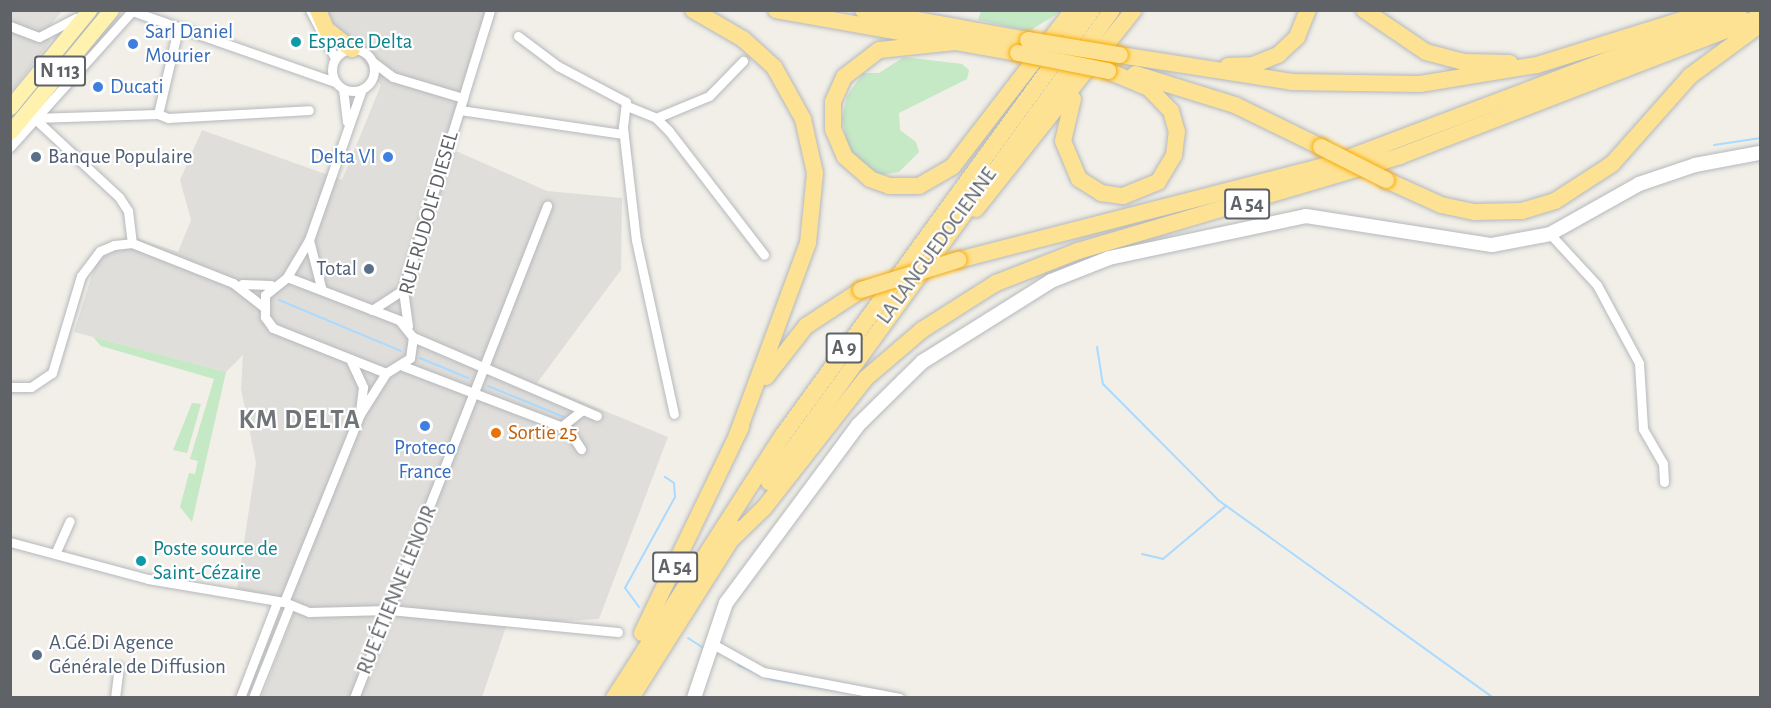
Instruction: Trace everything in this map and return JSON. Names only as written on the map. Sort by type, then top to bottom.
[{"type":"highway","points":[[693,10],[743,39],[774,67],[803,119],[815,172],[808,243],[737,435]]},
{"type":"highway","points":[[776,10],[955,42],[1120,55],[1292,82],[1385,85],[1479,77],[1571,56],[1710,10]]},
{"type":"highway","points":[[863,10],[1023,47],[1108,71],[1207,94],[1441,205],[1475,212],[1522,211],[1555,201],[1612,165],[1690,76],[1761,25]]},
{"type":"highway","points":[[955,42],[879,50],[844,77],[833,102],[833,129],[845,157],[861,172],[900,187],[919,186],[944,174],[974,143],[1073,10]]},
{"type":"highway","name":"LA LANGUEDOCIENNE","points":[[614,698],[783,435],[1092,10]]},
{"type":"highway","name":"LA LANGUEDOCIENNE","points":[[631,698],[733,537],[896,301],[1112,10]]},
{"type":"highway","points":[[896,301],[1083,79],[1134,10]]},
{"type":"highway","points":[[1183,64],[1240,67],[1269,60],[1297,37],[1308,10]]},
{"type":"highway","points":[[1364,10],[1403,41],[1451,60],[1501,64],[1571,56]]},
{"type":"highway","name":"A 54","points":[[609,698],[737,435],[784,349],[817,317],[861,290],[958,260],[1287,178],[1539,89],[1738,10]]},
{"type":"highway","points":[[313,11],[326,29],[351,49]]},
{"type":"highway","name":"A 54","points":[[733,537],[764,508],[866,378],[921,330],[996,283],[1078,251],[1400,156],[1761,17]]},
{"type":"highway","points":[[1083,79],[1063,124],[1070,167],[1101,193],[1135,194],[1167,171],[1177,132],[1170,111],[1149,88],[1108,71]]},
{"type":"main road","name":"N 113","points":[[10,107],[87,10]]},
{"type":"main road","name":"N 113","points":[[10,132],[111,10]]},
{"type":"street","points":[[10,26],[39,37],[64,28],[87,10]]},
{"type":"street","name":"RUE RUDOLF DIESEL","points":[[408,328],[404,290],[490,10]]},
{"type":"street","points":[[313,11],[333,62],[335,82]]},
{"type":"street","points":[[10,147],[128,13],[312,73],[335,82],[343,89],[362,89]]},
{"type":"street","points":[[158,114],[178,29]]},
{"type":"street","points":[[518,36],[582,81],[618,94],[627,106],[656,118],[764,255]]},
{"type":"street","points":[[312,73],[351,49],[373,62],[393,78],[463,98]]},
{"type":"street","points":[[656,118],[709,96],[743,61]]},
{"type":"street","points":[[371,81],[373,62]]},
{"type":"street","points":[[233,283],[271,285],[287,277],[309,240],[346,124],[362,89],[371,81],[393,78]]},
{"type":"street","points":[[343,89],[346,124]]},
{"type":"street","points":[[627,106],[623,134],[636,240],[674,414]]},
{"type":"street","points":[[34,118],[158,114],[168,118],[309,110]]},
{"type":"street","points":[[460,110],[623,134]]},
{"type":"street","points":[[34,118],[118,197],[129,211],[132,243]]},
{"type":"street","points":[[694,698],[726,603],[858,425],[922,362],[1051,281],[1109,258],[1306,216],[1492,245],[1550,234],[1639,184],[1695,165],[1761,153]]},
{"type":"street","name":"RUE ÉTIENNE LENOIR","points":[[354,698],[548,206]]},
{"type":"street","points":[[1550,234],[1597,285],[1638,363],[1643,429],[1663,463],[1664,482]]},
{"type":"street","points":[[309,240],[321,287]]},
{"type":"street","points":[[10,387],[31,387],[52,373],[87,263],[114,244],[132,243],[233,283],[262,306],[273,328],[386,373]]},
{"type":"street","points":[[287,277],[321,287],[372,310],[408,328],[413,337],[482,371],[597,416]]},
{"type":"street","points":[[262,306],[271,285]]},
{"type":"street","points":[[372,310],[404,290]]},
{"type":"street","points":[[403,366],[413,337]]},
{"type":"street","points":[[350,359],[363,387],[360,414]]},
{"type":"street","points":[[240,698],[284,603],[360,414],[386,373],[403,366],[562,426],[581,449]]},
{"type":"street","points":[[562,426],[581,411]]},
{"type":"street","points":[[55,554],[70,521]]},
{"type":"street","points":[[10,542],[148,579],[284,603],[329,614],[389,610],[618,633]]},
{"type":"street","points":[[254,698],[284,603]]},
{"type":"street","points":[[711,643],[763,672],[900,698]]},
{"type":"street","points":[[115,698],[119,667]]},
{"type":"shaded area","points":[[11,11],[62,11],[49,27],[50,42],[11,92]]},
{"type":"shaded area","points":[[324,11],[486,11],[456,106],[456,151],[547,191],[622,198],[621,270],[537,383],[668,437],[599,619],[507,624],[482,697],[262,697],[296,607],[237,589],[256,463],[241,389],[243,355],[226,372],[74,332],[97,259],[133,237],[178,252],[191,220],[180,180],[202,130],[342,180],[381,85]]},
{"type":"green space","points":[[981,11],[1062,11],[1029,31],[978,20]]},
{"type":"green space","points":[[904,57],[962,64],[969,70],[967,79],[899,113],[900,130],[916,142],[919,152],[899,172],[876,176],[849,151],[842,119],[847,96],[863,73],[879,73]]},
{"type":"green space","points":[[93,337],[226,372],[192,522],[180,507],[189,473],[195,474],[198,461],[190,459],[214,379],[101,346]]},
{"type":"green space","points":[[192,403],[201,404],[187,453],[173,450]]},
{"type":"waterway","points":[[1714,145],[1760,138]]},
{"type":"waterway","points":[[279,300],[401,351]]},
{"type":"waterway","points":[[1097,347],[1103,384],[1218,500],[1494,698]]},
{"type":"waterway","points":[[420,358],[468,378]]},
{"type":"waterway","points":[[488,386],[564,417]]},
{"type":"waterway","points":[[639,607],[625,588],[675,497],[674,483],[665,477]]},
{"type":"waterway","points":[[1142,554],[1163,559],[1226,506]]},
{"type":"waterway","points":[[688,638],[702,647]]},
{"type":"waterway","points":[[738,665],[773,680],[842,691]]},
{"type":"place","name":"Espace Delta","points":[[296,42]]},
{"type":"place","name":"Sarl Daniel Mourier","points":[[133,44]]},
{"type":"place","name":"Ducati","points":[[98,87]]},
{"type":"place","name":"Banque Populaire","points":[[36,157]]},
{"type":"place","name":"Delta VI","points":[[388,157]]},
{"type":"place","name":"Total","points":[[369,269]]},
{"type":"place","name":"Proteco France","points":[[425,426]]},
{"type":"place","name":"Sortie 25","points":[[496,433]]},
{"type":"place","name":"Poste source de Saint-Cézaire","points":[[141,561]]},
{"type":"place","name":"A.Gé.Di Agence Générale de Diffusion","points":[[37,655]]},
{"type":"district","name":"KM DELTA","points":[[300,420]]}]
